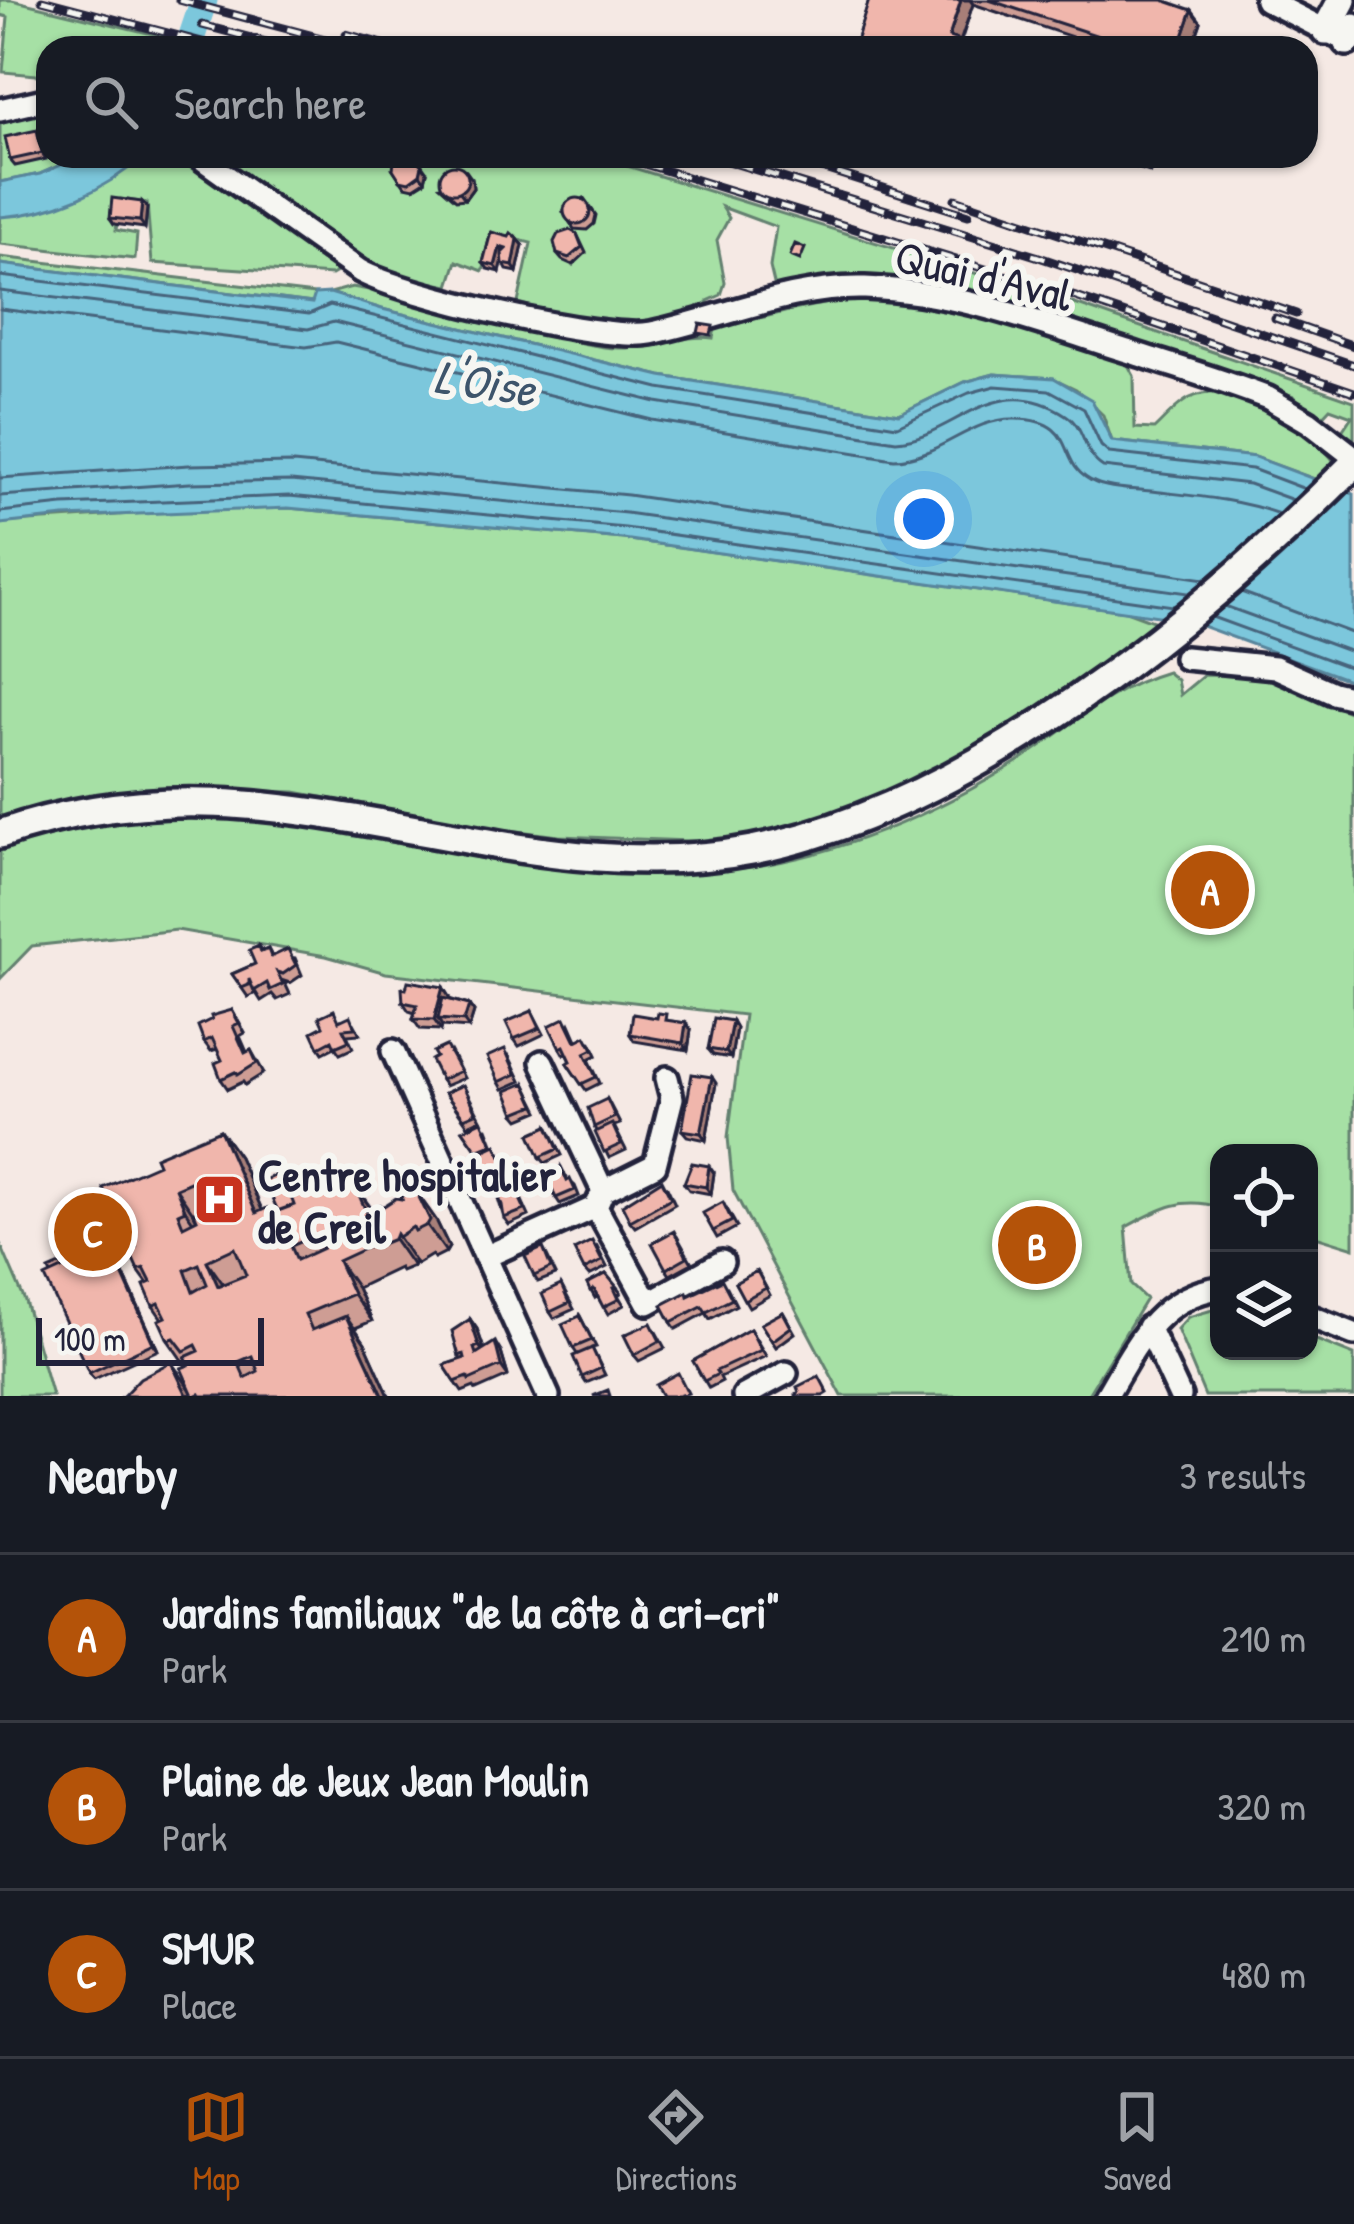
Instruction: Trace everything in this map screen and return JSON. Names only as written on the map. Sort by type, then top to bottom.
[{"type":"main road","points":[[1342,0],[1345,36]]},
{"type":"main road","points":[[0,834],[88,809],[193,801],[301,810],[561,853],[643,859],[715,856],[809,837],[892,807],[985,758],[1083,692],[1212,595],[1354,460]]},
{"type":"street","points":[[1266,0],[1345,36]]},
{"type":"street","points":[[0,110],[36,102]]},
{"type":"street","name":"Quai d'Aval","points":[[215,168],[366,274],[550,324],[627,336],[824,291],[896,290],[967,302],[1259,394],[1299,415],[1354,460]]},
{"type":"street","points":[[1185,658],[1275,668],[1354,698]]},
{"type":"street","points":[[393,1051],[548,1396]]},
{"type":"street","points":[[542,1062],[648,1303],[722,1262]]},
{"type":"street","points":[[485,1257],[600,1199],[659,1160],[672,1098],[667,1078]]},
{"type":"street","points":[[1106,1396],[1148,1328],[1180,1299],[1210,1291]]},
{"type":"street","points":[[1318,1320],[1354,1334]]},
{"type":"street","points":[[1148,1328],[1180,1396]]},
{"type":"street","points":[[744,1396],[785,1373]]},
{"type":"green space","points":[[0,0],[12,0],[161,36],[36,36],[36,75],[3,72],[8,17],[0,15]]},
{"type":"green space","points":[[36,110],[36,168],[54,168],[0,182],[0,118]]},
{"type":"green space","points":[[104,168],[634,168],[1072,303],[1354,401],[1354,448],[1338,437],[1352,416],[1330,408],[1317,422],[1294,396],[1063,320],[941,289],[930,276],[913,287],[775,288],[770,267],[776,227],[722,207],[729,218],[717,240],[725,283],[721,295],[708,301],[703,311],[632,326],[589,321],[518,303],[531,243],[495,234],[483,271],[457,261],[449,286],[371,271],[276,198],[269,200],[265,211],[278,226],[342,269],[332,275],[152,263],[147,203],[121,199],[116,230],[137,234],[135,259],[0,244],[0,217]]},
{"type":"green space","points":[[0,257],[315,294],[313,303],[0,264]]},
{"type":"green space","points":[[352,287],[540,334],[618,348],[713,338],[715,329],[850,301],[956,310],[1127,363],[1134,376],[1135,428],[1154,429],[1190,398],[1229,394],[1291,421],[1336,464],[1320,481],[1255,457],[1112,441],[1103,415],[1076,389],[1053,378],[994,374],[965,382],[899,414],[661,376],[330,293]]},
{"type":"green space","points":[[288,508],[623,539],[1126,611],[1161,624],[1007,734],[857,812],[742,843],[559,836],[476,826],[295,792],[183,789],[103,795],[0,825],[0,523]]},
{"type":"green space","points":[[1167,672],[1177,680],[1180,695],[1204,675],[1267,677],[1354,714],[1354,1248],[1318,1237],[1318,1144],[1210,1144],[1210,1205],[1182,1204],[1126,1227],[1131,1285],[1146,1299],[1087,1396],[842,1396],[733,1190],[728,1137],[744,1015],[386,973],[326,956],[177,930],[32,946],[0,979],[0,849],[65,829],[155,813],[247,815],[594,869],[734,869],[847,844],[919,815],[1020,760],[1107,699]]},
{"type":"green space","points":[[0,1243],[25,1301],[52,1396],[0,1396]]},
{"type":"green space","points":[[1210,1311],[1210,1360],[1318,1360],[1318,1341],[1354,1355],[1354,1396],[1205,1396],[1177,1329],[1188,1317]]},
{"type":"water","points":[[54,168],[128,168],[77,198],[0,217],[0,182]]},
{"type":"water","name":"L'Oise","points":[[0,264],[312,303],[315,294],[330,293],[661,376],[899,414],[965,382],[994,374],[1054,378],[1092,400],[1112,441],[1255,457],[1354,494],[1354,682],[1186,620],[623,539],[288,508],[0,524]]},
{"type":"building","points":[[869,0],[961,0],[949,36],[858,36]]},
{"type":"building","points":[[989,0],[1163,0],[1192,10],[1183,36],[1098,36]]},
{"type":"building","points":[[36,130],[36,154],[10,160],[5,137]]},
{"type":"building","points":[[421,168],[409,182],[400,180],[393,169]]},
{"type":"building","points":[[446,168],[462,168],[467,184],[459,192],[449,192],[441,184]]},
{"type":"building","points":[[112,198],[142,202],[140,221],[110,218]]},
{"type":"building","points":[[577,198],[590,211],[577,224],[564,211]]},
{"type":"building","points":[[570,230],[582,247],[569,258],[557,254],[554,242],[558,234]]},
{"type":"building","points":[[491,232],[509,237],[511,233],[518,239],[513,266],[503,264],[506,249],[500,247],[495,266],[483,263]]},
{"type":"building","points":[[795,244],[805,248],[800,260],[790,256]]},
{"type":"building","points":[[700,324],[713,326],[711,335],[698,333]]},
{"type":"building","points":[[259,946],[261,952],[268,949],[271,957],[288,949],[296,965],[283,974],[277,972],[283,984],[270,990],[267,983],[254,991],[249,979],[249,985],[242,988],[232,974],[255,964],[249,950]]},
{"type":"building","points":[[408,981],[443,987],[434,1020],[413,1019],[417,1005],[403,1002],[402,988],[406,989]]},
{"type":"building","points":[[443,998],[469,1005],[464,1021],[438,1019]]},
{"type":"building","points":[[232,1010],[239,1023],[233,1026],[245,1053],[251,1050],[257,1063],[221,1079],[215,1063],[222,1060],[212,1038],[204,1042],[198,1026]]},
{"type":"building","points":[[334,1010],[339,1021],[350,1016],[355,1028],[343,1029],[349,1041],[335,1047],[332,1040],[319,1047],[312,1032],[323,1026],[319,1017]]},
{"type":"building","points":[[532,1011],[540,1028],[514,1039],[506,1022]]},
{"type":"building","points":[[658,1013],[666,1014],[665,1020],[686,1023],[683,1043],[630,1034],[633,1014],[657,1018]]},
{"type":"building","points":[[565,1018],[576,1041],[586,1036],[593,1049],[585,1053],[596,1077],[581,1084],[549,1026]]},
{"type":"building","points":[[714,1018],[732,1021],[726,1052],[708,1049]]},
{"type":"building","points":[[446,1046],[460,1071],[441,1080],[431,1060],[436,1057],[433,1052]]},
{"type":"building","points":[[505,1049],[516,1074],[499,1082],[487,1057]]},
{"type":"building","points":[[692,1074],[712,1077],[701,1133],[682,1130]]},
{"type":"building","points":[[525,1083],[535,1105],[515,1113],[506,1091]]},
{"type":"building","points":[[463,1085],[476,1113],[464,1118],[445,1093]]},
{"type":"building","points":[[607,1099],[615,1117],[594,1127],[588,1108]]},
{"type":"building","points":[[482,1121],[492,1144],[477,1150],[463,1130]]},
{"type":"building","points":[[612,1124],[621,1144],[604,1152],[595,1132]]},
{"type":"building","points":[[548,1126],[558,1149],[540,1157],[530,1134]]},
{"type":"building","points":[[220,1130],[256,1213],[267,1208],[269,1214],[294,1205],[291,1197],[300,1194],[295,1183],[303,1180],[310,1195],[348,1179],[366,1211],[417,1193],[430,1220],[427,1225],[338,1261],[353,1294],[305,1314],[312,1330],[346,1316],[383,1396],[123,1396],[140,1378],[171,1362],[187,1395],[192,1393],[181,1368],[189,1365],[185,1357],[199,1351],[196,1345],[184,1351],[174,1338],[168,1340],[159,1320],[166,1317],[159,1303],[153,1306],[144,1285],[151,1282],[144,1268],[138,1270],[129,1250],[136,1247],[130,1234],[124,1237],[114,1216],[121,1213],[118,1206],[112,1208],[103,1188],[158,1164],[155,1157]],"holes":[[[204,1176],[218,1210],[212,1213],[209,1205],[194,1212],[197,1219],[183,1226],[178,1213],[185,1210],[176,1188]],[[317,1235],[323,1248],[297,1260],[291,1246]],[[235,1248],[246,1275],[218,1286],[207,1261]],[[199,1264],[207,1284],[193,1292],[185,1270]],[[252,1356],[258,1371],[245,1378],[238,1362]]]},
{"type":"building","points":[[496,1145],[509,1174],[491,1182],[475,1155]]},
{"type":"building","points":[[692,1163],[709,1166],[706,1187],[684,1183]]},
{"type":"building","points":[[561,1167],[575,1190],[556,1198],[545,1174]]},
{"type":"building","points":[[283,1172],[295,1196],[291,1197],[294,1205],[278,1211],[264,1180]]},
{"type":"building","points":[[662,1180],[671,1198],[630,1221],[622,1205]]},
{"type":"building","points":[[512,1181],[525,1210],[504,1218],[495,1189]]},
{"type":"building","points":[[723,1202],[732,1221],[713,1231],[703,1213]]},
{"type":"building","points":[[92,1206],[109,1243],[96,1245],[99,1252],[51,1274],[49,1270],[90,1252],[73,1214]]},
{"type":"building","points":[[674,1231],[687,1257],[666,1269],[652,1243]]},
{"type":"building","points":[[107,1240],[153,1343],[89,1373],[45,1277],[99,1252],[96,1245]]},
{"type":"building","points":[[592,1241],[602,1261],[584,1270],[574,1250]]},
{"type":"building","points":[[543,1248],[551,1268],[534,1276],[525,1256]]},
{"type":"building","points":[[757,1271],[766,1288],[744,1300],[735,1283]]},
{"type":"building","points":[[606,1274],[617,1287],[619,1299],[603,1307],[587,1284]]},
{"type":"building","points":[[722,1280],[732,1299],[706,1312],[702,1306],[671,1322],[662,1305]]},
{"type":"building","points":[[561,1285],[569,1303],[550,1312],[542,1294]]},
{"type":"building","points":[[783,1312],[791,1327],[772,1341],[761,1324]]},
{"type":"building","points":[[580,1316],[592,1340],[573,1348],[562,1324]]},
{"type":"building","points":[[470,1319],[479,1346],[474,1348],[476,1354],[495,1342],[501,1366],[455,1382],[444,1365],[465,1358],[459,1356],[452,1331]]},
{"type":"building","points":[[651,1323],[660,1341],[634,1355],[624,1335]]},
{"type":"building","points":[[750,1329],[761,1350],[704,1381],[693,1361]]},
{"type":"building","points":[[592,1348],[601,1368],[582,1377],[573,1356]]},
{"type":"building","points":[[678,1373],[688,1393],[662,1396],[656,1385]]},
{"type":"building","points":[[819,1376],[828,1393],[796,1396],[797,1387]]},
{"type":"waterway","points":[[192,36],[204,0]]},
{"type":"railway","points":[[42,0],[179,36]]},
{"type":"railway","points":[[179,0],[314,36]]},
{"type":"railway","points":[[202,25],[244,36]]},
{"type":"railway","points":[[346,34],[353,36]]},
{"type":"railway","points":[[658,168],[1076,297],[1354,392]]},
{"type":"railway","points":[[750,168],[1036,256],[1354,365]]},
{"type":"railway","points":[[821,168],[968,215]]},
{"type":"railway","points":[[955,199],[1296,314]]},
{"type":"railway","points":[[1275,318],[1354,346]]},
{"type":"place","name":"Jardins familiaux \"de la côte à cri-cri\"","points":[[1210,890]]},
{"type":"place","name":"Centre hospitalier de Creil","points":[[219,1200]]},
{"type":"place","name":"SMUR","points":[[93,1232]]},
{"type":"place","name":"Plaine de Jeux Jean Moulin","points":[[1037,1245]]}]
